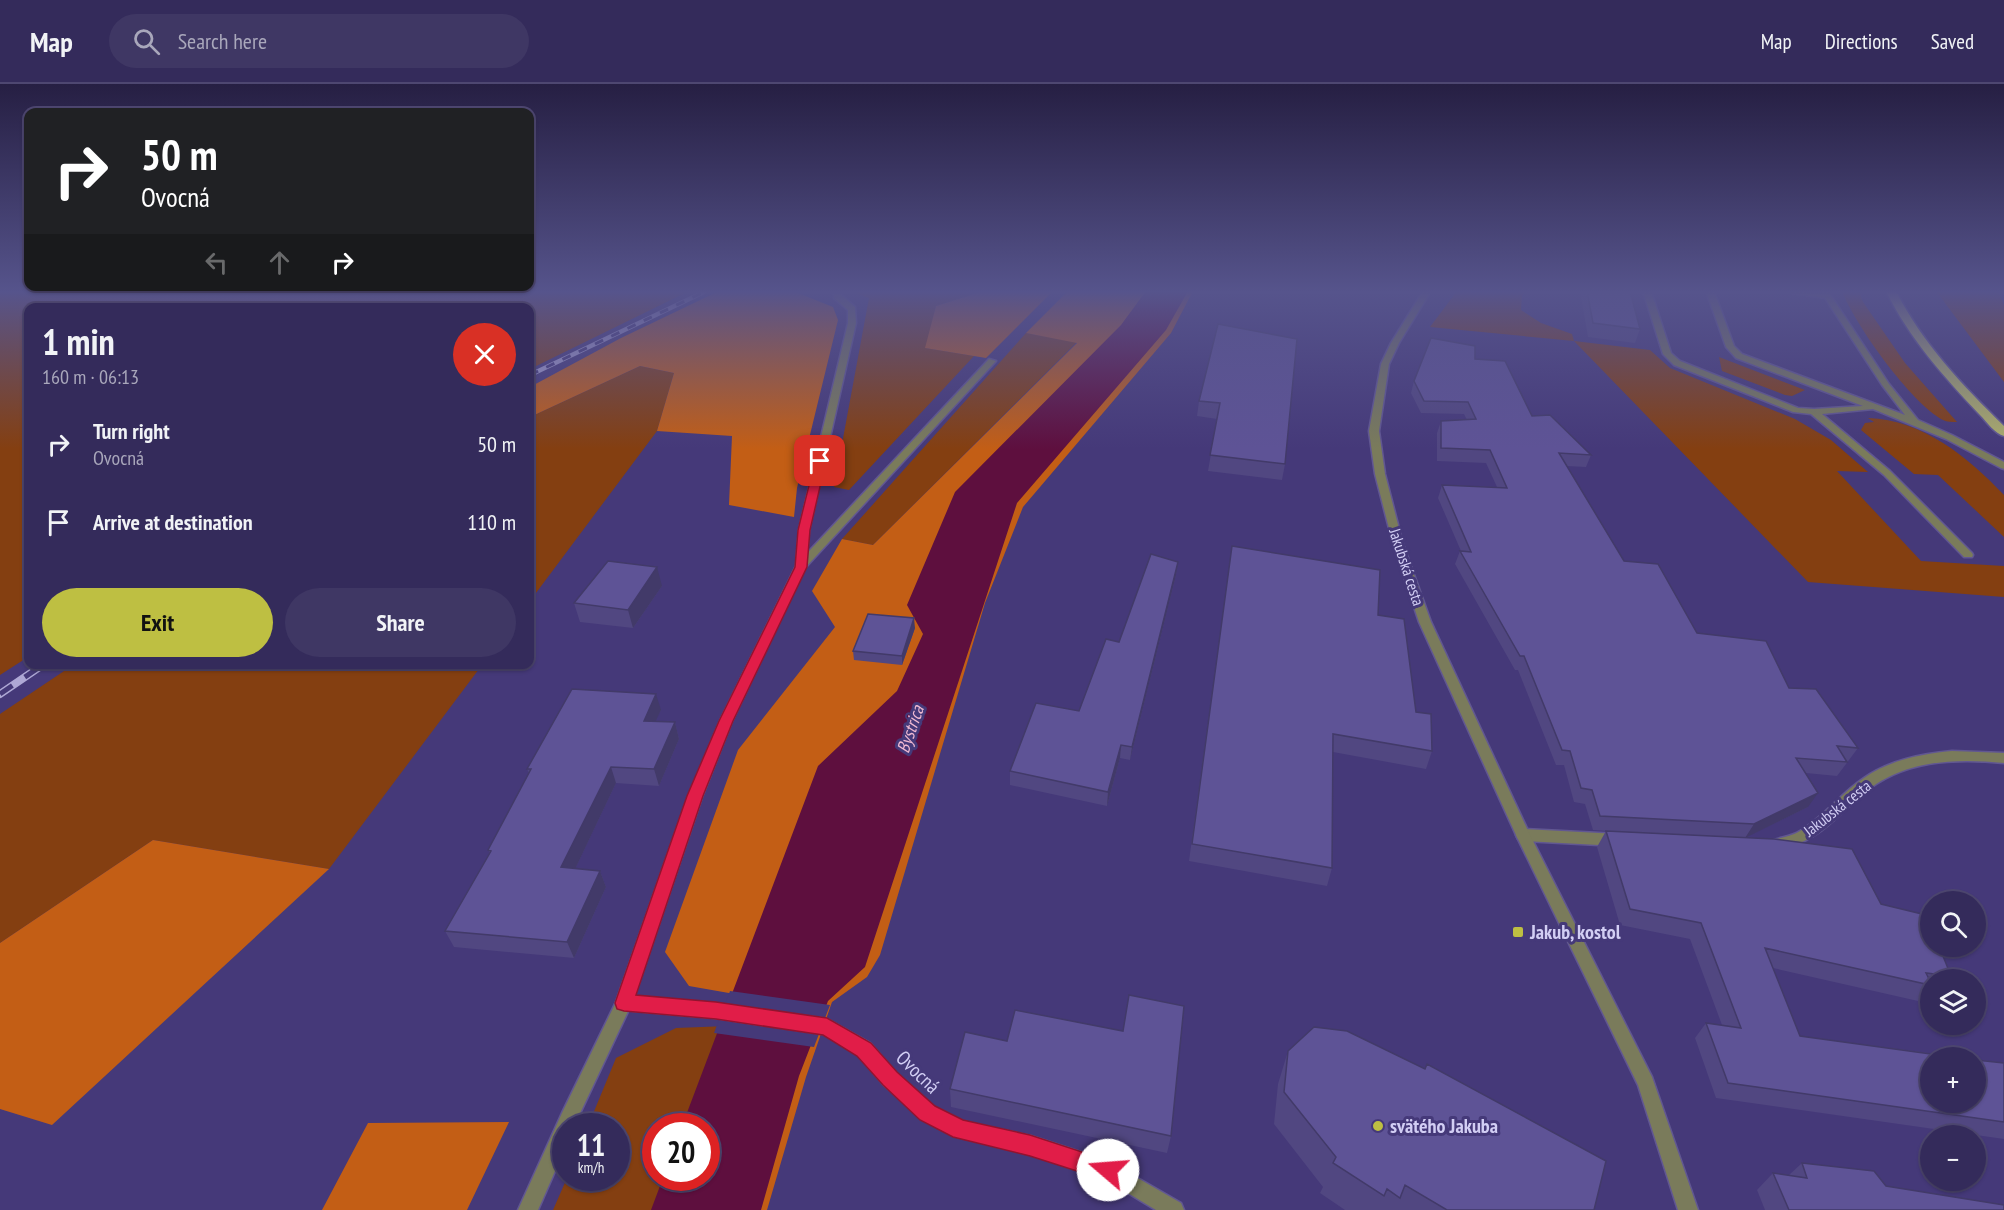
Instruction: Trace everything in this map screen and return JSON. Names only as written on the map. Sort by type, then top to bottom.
[{"type":"main road","points":[[1926,344],[2004,433]]},
{"type":"street","points":[[801,567],[804,530],[847,344]]},
{"type":"street","name":"Jakubská cesta","points":[[1395,344],[1385,364],[1374,431],[1380,474],[1398,544],[1425,622],[1523,835],[1646,1083],[1688,1210]]},
{"type":"street","points":[[1664,344],[1667,354],[1677,363],[1778,404],[1814,412],[1873,407]]},
{"type":"street","points":[[1729,344],[1739,356],[1915,422],[2004,466]]},
{"type":"street","points":[[1859,344],[1886,385],[1915,422]]},
{"type":"street","points":[[528,1210],[568,1119],[624,1003],[699,786],[726,721],[801,567],[992,361]]},
{"type":"street","points":[[1814,412],[1887,473],[1968,555]]},
{"type":"street","name":"Jakubská cesta","points":[[1764,846],[1792,842],[1815,828],[1870,781],[1895,769],[1930,758],[1969,754],[2004,758]]},
{"type":"street","points":[[1523,835],[1628,840]]},
{"type":"street","name":"Ovocná","points":[[624,1003],[716,1011],[827,1027],[864,1049],[890,1079],[928,1113],[961,1130],[1030,1145],[1108,1170],[1174,1210]]},
{"type":"shaded area","points":[[0,344],[24,344],[24,660],[0,675]]},
{"type":"shaded area","points":[[534,344],[582,344],[534,367]]},
{"type":"shaded area","points":[[611,344],[832,344],[797,488],[794,517],[729,505],[732,436],[657,431],[674,373],[640,366],[534,415],[534,385]]},
{"type":"shaded area","points":[[861,344],[927,344],[926,348],[974,356],[849,490],[834,487]]},
{"type":"shaded area","points":[[926,344],[1000,344],[986,358],[925,348]]},
{"type":"shaded area","points":[[1017,344],[1075,344],[873,545],[842,539]]},
{"type":"shaded area","points":[[1076,344],[1162,344],[1023,507],[985,603],[880,955],[867,977],[832,1002],[806,1077],[767,1210],[670,1210],[691,1191],[720,1191],[720,1113],[710,1113],[746,996],[689,986],[665,952],[738,750],[835,627],[812,591],[842,539],[873,545]]},
{"type":"shaded area","points":[[1576,344],[1650,350],[1670,368],[1795,419],[1831,440],[1868,472],[1837,471],[1921,561],[2004,566],[2004,597],[1808,582]]},
{"type":"shaded area","points":[[1872,344],[1892,344],[1905,363],[1957,422],[1945,421],[1930,411],[1900,381]]},
{"type":"shaded area","points":[[1975,344],[2004,344],[2004,382]]},
{"type":"shaded area","points":[[1719,357],[1805,390],[1792,396],[1785,395],[1722,371]]},
{"type":"shaded area","points":[[640,366],[674,373],[657,431],[534,596],[534,415]]},
{"type":"shaded area","points":[[1868,418],[1888,420],[1926,433],[1960,454],[1975,467],[2004,495],[2004,537],[1938,475],[1914,474],[1861,430],[1865,423],[1874,422]]},
{"type":"shaded area","points":[[67,669],[479,669],[329,869],[153,840],[0,943],[0,714]]},
{"type":"shaded area","points":[[153,840],[329,869],[52,1125],[0,1109],[0,943]]},
{"type":"shaded area","points":[[728,1026],[700,1113],[642,1113],[642,1191],[676,1191],[670,1210],[553,1210],[561,1191],[630,1191],[630,1113],[593,1113],[616,1058],[676,1028]]},
{"type":"shaded area","points":[[509,1122],[467,1210],[322,1210],[368,1123]]},
{"type":"water","name":"Bystrica","points":[[1103,344],[1154,344],[1017,503],[865,967],[828,1001],[799,1076],[761,1210],[651,1210],[658,1191],[720,1191],[720,1113],[687,1113],[818,766],[897,691],[923,634],[907,605],[955,492]]},
{"type":"pier","points":[[730,991],[830,1005],[814,1047],[714,1033]]},
{"type":"building","points":[[1213,344],[1297,344],[1285,464],[1210,455],[1220,403],[1199,401]]},
{"type":"building","points":[[1429,344],[1475,346],[1475,359],[1505,361],[1532,416],[1550,415],[1591,455],[1559,453],[1624,561],[1658,564],[1697,633],[1766,641],[1789,688],[1816,689],[1858,748],[1837,746],[1847,762],[1796,758],[1818,793],[1754,824],[1600,816],[1592,790],[1581,788],[1570,751],[1562,750],[1524,656],[1520,656],[1460,551],[1471,552],[1442,485],[1507,488],[1490,450],[1441,448],[1441,421],[1476,419],[1468,402],[1424,401],[1414,381]]},
{"type":"building","points":[[1232,546],[1380,570],[1378,615],[1404,619],[1416,712],[1431,714],[1432,751],[1333,734],[1332,868],[1192,844]]},
{"type":"building","points":[[1151,554],[1178,562],[1132,747],[1121,745],[1108,792],[1010,771],[1036,703],[1079,711],[1106,639],[1119,642]]},
{"type":"building","points":[[608,561],[657,567],[628,610],[574,603]]},
{"type":"building","points":[[868,614],[914,618],[902,656],[853,651]]},
{"type":"building","points":[[572,689],[656,694],[644,721],[675,722],[654,769],[611,767],[561,867],[600,871],[567,942],[445,931],[491,851],[488,850],[531,769],[527,769]]},
{"type":"building","points":[[1606,831],[1774,839],[1852,849],[1881,904],[1920,914],[1920,957],[1943,957],[1948,969],[1920,969],[1920,983],[1765,948],[1800,1036],[1920,1052],[1920,1110],[1728,1083],[1706,1023],[1741,1028],[1701,923],[1630,909]]},
{"type":"building","points":[[1129,995],[1184,1006],[1171,1136],[950,1089],[965,1032],[1007,1041],[1015,1010],[1123,1031]]},
{"type":"building","name":"svätého Jakuba","points":[[1314,1027],[1347,1031],[1425,1069],[1427,1064],[1606,1161],[1594,1210],[1447,1210],[1405,1185],[1400,1198],[1387,1189],[1384,1196],[1333,1163],[1336,1157],[1284,1092],[1288,1051]]},
{"type":"building","points":[[1986,1061],[2004,1063],[2004,1122],[1940,1113],[1986,1113]]},
{"type":"building","points":[[1802,1163],[1874,1171],[1886,1186],[2004,1205],[2004,1210],[1789,1210],[1773,1173],[1807,1178]]},
{"type":"railway","points":[[534,373],[596,344]]},
{"type":"railway","points":[[0,694],[37,669]]},
{"type":"place","name":"Jakub, kostol","points":[[1518,932]]},
{"type":"place","name":"svätého Jakuba","points":[[1378,1126]]},
{"type":"route","points":[[820,461],[804,530],[801,567],[726,721],[695,796],[624,1003],[716,1011],[827,1027],[864,1049],[890,1079],[928,1113],[961,1130],[1030,1145],[1108,1170]]}]
